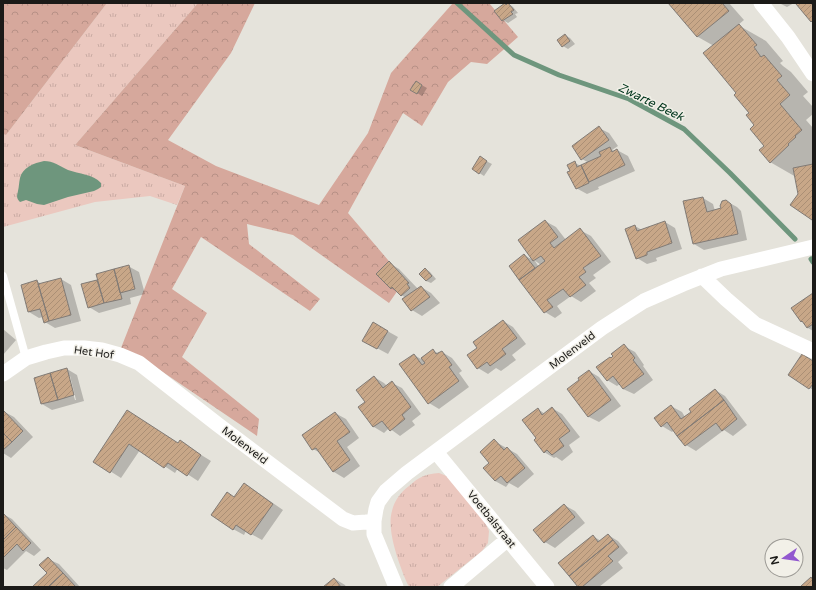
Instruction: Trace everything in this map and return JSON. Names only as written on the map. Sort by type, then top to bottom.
[{"type":"street","points":[[761,3],[788,36],[813,74]]},
{"type":"street","name":"Molenveld","points":[[396,587],[374,534],[374,520],[378,502],[386,491],[407,473],[602,328],[644,301],[721,269],[813,247]]},
{"type":"street","points":[[702,276],[755,324],[813,350]]},
{"type":"street","name":"Het Hof","points":[[3,374],[26,358],[64,348],[102,350],[120,355]]},
{"type":"street","name":"Molenveld","points":[[120,355],[138,363],[343,519],[353,523],[374,520]]},
{"type":"street","name":"Voetbalstraat","points":[[436,452],[547,587]]},
{"type":"street","points":[[451,587],[508,539]]},
{"type":"lane","points":[[3,276],[26,358]]},
{"type":"green space","points":[[3,3],[107,3],[6,135],[3,134]]},
{"type":"green space","points":[[107,3],[198,3],[75,145],[185,186],[177,205],[150,196],[95,202],[3,227],[3,134],[6,135]]},
{"type":"green space","points":[[198,3],[255,3],[231,53],[168,140],[216,166],[319,205],[368,133],[391,73],[453,3],[489,3],[518,37],[487,64],[471,62],[448,82],[422,126],[403,113],[348,213],[405,280],[389,303],[293,235],[247,224],[249,244],[320,299],[310,311],[201,237],[172,289],[207,313],[182,357],[259,419],[257,436],[148,362],[121,348],[185,186],[75,145]]},
{"type":"green space","points":[[439,473],[449,477],[485,522],[489,531],[488,543],[482,551],[437,587],[410,587],[398,559],[392,538],[392,511],[398,497],[419,478],[430,474]]},
{"type":"shaded area","points":[[44,161],[94,178],[101,183],[101,187],[94,191],[68,197],[44,205],[26,200],[20,202],[17,196],[21,174],[29,166]]},
{"type":"building","points":[[505,3],[506,5],[508,3],[514,10],[511,12],[513,14],[502,21],[494,11]]},
{"type":"building","points":[[668,3],[722,3],[729,11],[697,37]]},
{"type":"building","points":[[813,3],[813,20],[811,22],[796,4]]},
{"type":"building","points":[[739,24],[757,45],[754,47],[761,57],[764,55],[782,76],[777,80],[790,95],[780,104],[802,130],[770,163],[759,150],[764,146],[750,129],[754,125],[746,115],[749,113],[734,95],[736,93],[703,53]]},
{"type":"building","points":[[565,34],[570,41],[562,47],[557,40]]},
{"type":"building","points":[[416,81],[422,85],[417,94],[410,90]]},
{"type":"building","points":[[599,126],[609,140],[581,160],[572,146]]},
{"type":"building","points":[[610,147],[612,152],[617,149],[625,165],[589,182],[581,165],[601,156],[599,152]]},
{"type":"building","points":[[480,156],[487,161],[479,174],[472,169]]},
{"type":"building","points":[[575,161],[577,167],[581,165],[589,183],[576,189],[567,172],[570,171],[567,165]]},
{"type":"building","points":[[813,164],[812,220],[790,205],[798,194],[793,168]]},
{"type":"building","points":[[703,197],[707,212],[721,208],[720,206],[722,201],[726,200],[731,204],[738,234],[693,244],[683,201]]},
{"type":"building","points":[[545,220],[558,237],[550,243],[554,248],[580,228],[601,256],[583,268],[586,272],[579,277],[586,285],[570,297],[563,289],[547,300],[553,307],[544,313],[519,280],[545,261],[541,256],[533,261],[518,240]]},
{"type":"building","points":[[665,221],[672,243],[647,252],[647,255],[636,259],[625,229],[635,225],[637,231]]},
{"type":"building","points":[[524,254],[535,268],[519,280],[509,266]]},
{"type":"building","points":[[389,261],[409,283],[407,284],[410,288],[401,296],[392,287],[391,289],[376,274]]},
{"type":"building","points":[[129,265],[135,289],[120,293],[114,269]]},
{"type":"building","points":[[425,268],[432,276],[426,281],[419,274]]},
{"type":"building","points":[[114,269],[122,299],[104,303],[96,274]]},
{"type":"building","points":[[61,278],[71,315],[49,321],[38,284]]},
{"type":"building","points":[[37,280],[49,321],[44,323],[40,309],[28,312],[21,285]]},
{"type":"building","points":[[97,280],[104,303],[88,308],[81,284]]},
{"type":"building","points":[[421,286],[430,297],[411,311],[402,299]]},
{"type":"building","points":[[813,293],[813,324],[807,328],[791,308]]},
{"type":"building","points":[[503,320],[517,338],[502,349],[506,354],[490,366],[487,362],[477,369],[467,355],[477,348],[473,342]]},
{"type":"building","points":[[373,322],[388,331],[377,349],[362,341]]},
{"type":"building","points":[[624,344],[635,358],[633,360],[644,374],[623,389],[613,376],[607,381],[596,367],[610,357],[611,358],[613,356],[611,354]]},
{"type":"building","points":[[433,349],[436,354],[442,351],[452,365],[449,367],[459,381],[428,404],[399,364],[414,354],[422,365],[425,363],[421,358]]},
{"type":"building","points":[[802,354],[813,361],[813,384],[809,389],[788,375]]},
{"type":"building","points":[[67,368],[74,395],[58,400],[50,373]]},
{"type":"building","points":[[589,370],[611,400],[588,417],[567,389]]},
{"type":"building","points":[[50,373],[58,400],[41,404],[34,378]]},
{"type":"building","points":[[374,376],[383,388],[392,381],[411,407],[402,415],[405,419],[390,431],[382,421],[373,427],[358,407],[365,402],[356,390]]},
{"type":"building","points":[[715,389],[724,400],[677,436],[667,422],[661,427],[654,418],[671,405],[681,419],[691,412],[689,409]]},
{"type":"building","points":[[724,400],[737,419],[722,431],[716,423],[685,446],[677,436]]},
{"type":"building","points":[[552,407],[570,431],[559,439],[564,446],[552,455],[547,450],[544,453],[534,440],[536,438],[522,420],[538,408],[542,415]]},
{"type":"building","points":[[3,410],[23,431],[12,442],[3,433]]},
{"type":"building","points":[[127,410],[178,443],[180,440],[201,455],[187,476],[168,463],[164,468],[129,444],[110,473],[93,462]]},
{"type":"building","points":[[335,412],[350,432],[337,441],[350,460],[333,472],[316,448],[312,450],[302,435]]},
{"type":"building","points":[[3,433],[12,442],[3,450]]},
{"type":"building","points":[[494,439],[504,450],[507,447],[525,468],[507,483],[501,476],[495,481],[483,468],[489,463],[480,452]]},
{"type":"building","points":[[244,483],[273,504],[251,535],[236,525],[233,530],[211,515],[227,492],[234,497]]},
{"type":"building","points":[[564,504],[575,517],[544,543],[533,530]]},
{"type":"building","points":[[3,513],[16,527],[3,540]]},
{"type":"building","points":[[16,527],[31,543],[23,551],[17,544],[3,558],[3,540]]},
{"type":"building","points":[[608,534],[613,540],[569,576],[558,563],[593,535],[598,542]]},
{"type":"building","points":[[613,540],[619,547],[608,556],[613,561],[582,587],[578,587],[569,576]]},
{"type":"building","points":[[48,557],[63,573],[48,587],[32,587],[47,573],[39,565]]},
{"type":"building","points":[[63,573],[76,587],[48,587]]},
{"type":"building","points":[[811,577],[813,580],[813,587],[801,587],[801,586]]},
{"type":"building","points":[[334,578],[341,587],[323,587]]},
{"type":"waterway","name":"Zwarte Beek","points":[[457,3],[514,55],[559,75],[629,99],[684,129],[795,239]]}]
